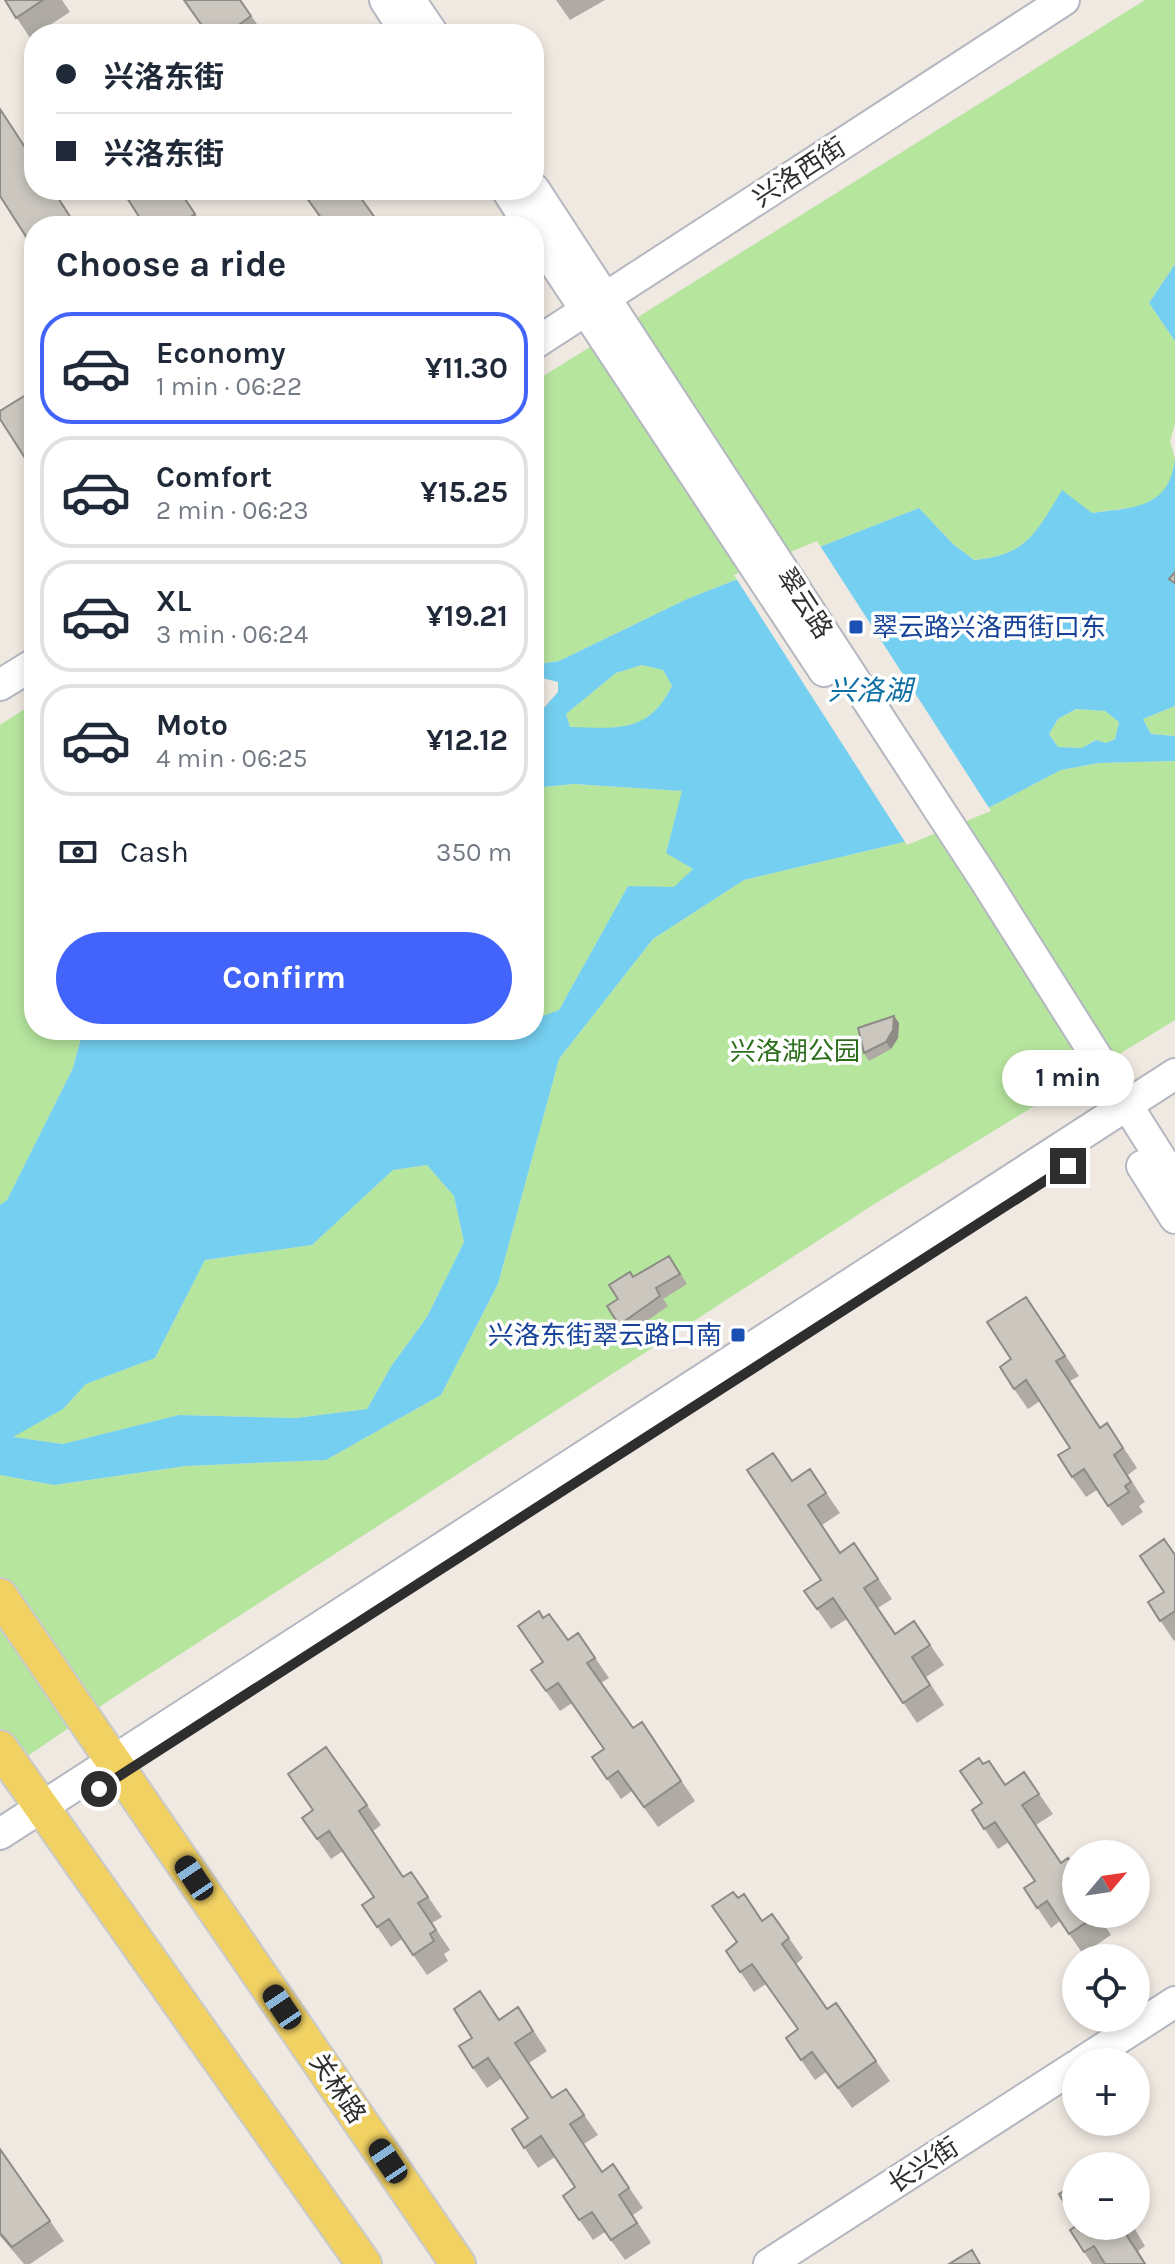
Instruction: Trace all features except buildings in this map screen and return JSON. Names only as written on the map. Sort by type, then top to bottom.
[{"type":"main road","name":"关林路","points":[[0,1596],[458,2264]]},
{"type":"main road","points":[[0,1748],[364,2264]]},
{"type":"street","points":[[385,0],[401,24]]},
{"type":"street","points":[[410,0],[426,24]]},
{"type":"street","name":"兴洛西街","points":[[544,336],[590,297],[1031,0]]},
{"type":"street","name":"兴洛西街","points":[[544,318],[590,297],[1064,0]]},
{"type":"street","name":"翠云路","points":[[540,200],[590,297],[975,883],[1123,1119],[1175,1218]]},
{"type":"street","name":"翠云路","points":[[544,244],[590,297]]},
{"type":"street","points":[[0,664],[24,648]]},
{"type":"street","points":[[0,685],[24,670]]},
{"type":"street","points":[[0,1834],[44,1813],[118,1768],[1123,1119],[1175,1074]]},
{"type":"street","points":[[1123,1119],[1175,1097]]},
{"type":"street","name":"翠云路","points":[[1123,1119],[1175,1181]]},
{"type":"street","points":[[0,1850],[44,1813]]},
{"type":"street","points":[[1104,2048],[1175,2002]]},
{"type":"street","points":[[1143,2048],[1175,2027]]},
{"type":"street","name":"长兴街","points":[[769,2264],[1062,2075]]},
{"type":"street","name":"长兴街","points":[[807,2264],[1062,2100]]},
{"type":"green space","points":[[1145,0],[1175,0],[1175,264],[1149,303],[1175,341],[1175,423],[1170,441],[1175,459],[1173,477],[1160,496],[1141,506],[1092,513],[1062,491],[1037,530],[1018,547],[974,560],[953,544],[919,508],[687,599],[559,661],[544,663],[544,376]]},
{"type":"green space","points":[[643,665],[663,670],[672,686],[653,713],[630,725],[570,728],[566,714],[616,673]]},
{"type":"green space","points":[[1175,706],[1175,736],[1151,734],[1143,719]]},
{"type":"green space","points":[[24,709],[24,1040],[80,1040],[73,1068],[7,1201],[0,1205],[0,725]]},
{"type":"green space","points":[[1077,709],[1105,711],[1119,722],[1115,739],[1106,743],[1095,740],[1082,748],[1058,747],[1049,734],[1058,719]]},
{"type":"green space","name":"兴洛湖公园","points":[[1175,761],[1175,1020],[876,1203],[111,1699],[0,1775],[0,1475],[54,1485],[186,1466],[326,1460],[441,1395],[498,1284],[559,1059],[653,939],[744,880],[904,842],[988,808],[1061,770],[1099,763]]},
{"type":"green space","points":[[574,784],[683,791],[666,852],[693,869],[674,888],[628,886],[559,1010],[544,1016],[544,787]]},
{"type":"green space","points":[[427,1165],[454,1196],[464,1242],[427,1317],[392,1365],[367,1409],[296,1418],[179,1415],[63,1444],[12,1437],[63,1409],[86,1384],[155,1358],[205,1260],[312,1245],[393,1170]]},
{"type":"water","points":[[1175,264],[1175,341],[1149,303]]},
{"type":"water","name":"兴洛湖","points":[[1175,459],[1175,706],[1143,719],[1151,734],[1175,736],[1175,761],[1099,763],[1061,770],[988,808],[904,842],[744,880],[653,939],[559,1059],[498,1284],[441,1395],[326,1460],[186,1466],[54,1485],[0,1475],[0,1205],[7,1200],[73,1068],[80,1040],[544,1040],[544,1016],[559,1010],[628,886],[674,887],[693,869],[666,853],[682,791],[574,784],[544,787],[544,708],[558,692],[558,682],[544,678],[544,663],[559,661],[687,599],[919,508],[953,544],[974,560],[1018,547],[1037,530],[1062,490],[1092,513],[1147,502],[1165,488]],"holes":[[[642,665],[663,670],[672,686],[663,702],[642,720],[617,727],[570,727],[566,714],[616,673]],[[1076,709],[1105,711],[1119,722],[1115,739],[1106,743],[1096,740],[1082,748],[1058,747],[1049,734],[1058,719]],[[427,1165],[454,1196],[464,1242],[427,1317],[392,1365],[367,1409],[296,1418],[179,1415],[63,1444],[13,1437],[63,1409],[86,1384],[155,1358],[205,1260],[312,1245],[393,1170]]]},
{"type":"pier","points":[[817,541],[991,811],[907,845],[734,575]]},
{"type":"place","name":"翠云路兴洛西街口东","points":[[856,627]]},
{"type":"place","name":"兴洛东街翠云路口南","points":[[738,1335]]},
{"type":"route","points":[[99,1789],[1068,1166]]}]
